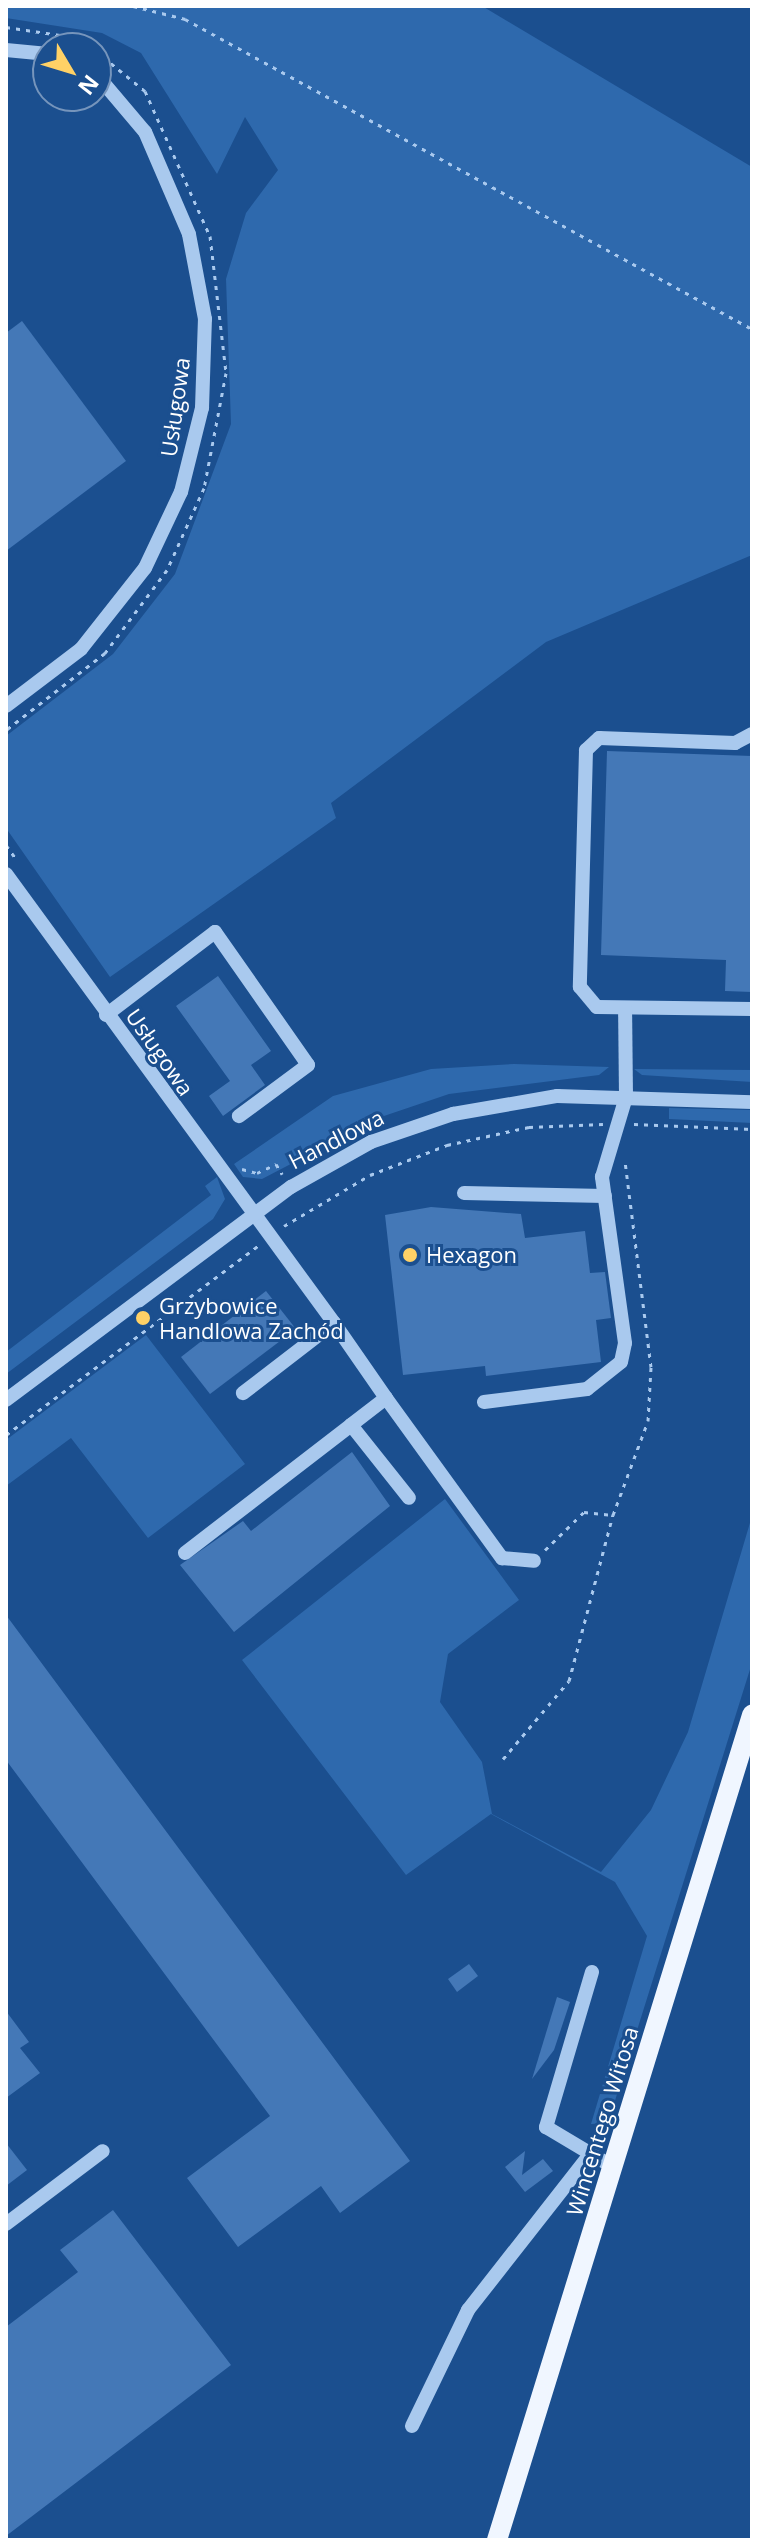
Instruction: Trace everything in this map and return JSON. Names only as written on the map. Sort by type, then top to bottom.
[{"type":"main road","name":"Wincentego Witosa","points":[[497,2540],[752,1715]]},
{"type":"street","points":[[6,50],[32,52]]},
{"type":"street","name":"Usługowa","points":[[6,706],[81,649],[131,590],[181,492],[202,408],[205,319],[189,234],[145,132],[112,93]]},
{"type":"street","points":[[752,734],[735,743],[599,738],[586,750],[580,987],[597,1007],[752,1009]]},
{"type":"street","name":"Usługowa","points":[[6,874],[106,1015],[255,1213],[502,1558],[534,1561]]},
{"type":"street","points":[[106,1015],[215,932],[308,1065],[239,1116]]},
{"type":"street","points":[[484,1402],[587,1389],[621,1362],[625,1343],[602,1177],[619,1130],[626,1097],[625,1008]]},
{"type":"street","name":"Handlowa","points":[[6,1400],[255,1213],[371,1142],[453,1114],[557,1096],[752,1102]]},
{"type":"street","points":[[464,1193],[605,1196]]},
{"type":"street","points":[[243,1393],[334,1323]]},
{"type":"street","points":[[185,1553],[386,1398]]},
{"type":"street","points":[[351,1425],[409,1498]]},
{"type":"street","points":[[592,1972],[546,2127],[587,2158],[613,2167]]},
{"type":"street","points":[[6,2224],[103,2151]]},
{"type":"street","points":[[412,2426],[468,2310],[587,2158]]},
{"type":"path","points":[[133,6],[185,19],[752,329]]},
{"type":"path","points":[[6,27],[80,38],[145,91],[210,236],[226,373],[204,488],[167,570],[105,653],[6,730]]},
{"type":"path","points":[[6,1435],[271,1236],[370,1175],[447,1145],[529,1127],[752,1129]]},
{"type":"path","points":[[503,1759],[569,1681],[613,1515],[648,1421],[651,1367],[619,1130]]},
{"type":"path","points":[[534,1561],[584,1512],[613,1515]]},
{"type":"shaded area","points":[[6,6],[482,6],[752,167],[752,555],[546,642],[331,803],[336,818],[110,977],[6,828],[6,736],[113,654],[175,574],[231,424],[226,279],[246,213],[278,170],[245,117],[217,174],[141,53],[112,38],[112,32],[6,18]]},
{"type":"shaded area","points":[[514,1064],[609,1067],[599,1075],[449,1094],[381,1117],[262,1179],[243,1177],[234,1164],[333,1096],[431,1069]]},
{"type":"shaded area","points":[[634,1069],[752,1070],[752,1082],[642,1075]]},
{"type":"shaded area","points":[[669,1108],[752,1110],[752,1123],[669,1119]]},
{"type":"shaded area","points":[[217,1177],[225,1199],[213,1219],[6,1374],[6,1352],[211,1195],[205,1186]]},
{"type":"shaded area","points":[[146,1335],[245,1464],[148,1538],[71,1438],[6,1486],[6,1440]]},
{"type":"shaded area","points":[[445,1499],[519,1600],[448,1654],[440,1702],[482,1762],[492,1814],[601,1872],[651,1810],[688,1732],[752,1516],[752,1663],[608,2123],[591,2124],[647,1936],[615,1882],[491,1814],[406,1875],[242,1660]]},
{"type":"building","points":[[22,321],[126,461],[6,551],[6,333]]},
{"type":"building","points":[[607,751],[752,756],[752,992],[725,991],[726,960],[601,955]]},
{"type":"building","points":[[218,976],[271,1051],[251,1065],[265,1085],[223,1116],[209,1096],[230,1081],[176,1006]]},
{"type":"building","points":[[431,1207],[521,1214],[525,1238],[585,1231],[590,1273],[605,1272],[611,1318],[596,1320],[601,1362],[486,1376],[485,1366],[403,1375],[385,1215]]},
{"type":"building","points":[[266,1291],[296,1329],[210,1394],[181,1357]]},
{"type":"building","points":[[352,1452],[390,1506],[234,1632],[180,1565],[243,1521],[251,1531]]},
{"type":"building","points":[[6,1615],[410,2161],[340,2213],[321,2186],[238,2247],[187,2178],[270,2116],[6,1760]]},
{"type":"building","points":[[469,1964],[478,1976],[457,1992],[448,1979]]},
{"type":"building","points":[[557,1997],[570,2002],[554,2050],[532,2079]]},
{"type":"building","points":[[6,2011],[29,2042],[20,2048],[40,2073],[6,2098]]},
{"type":"building","points":[[6,2143],[27,2170],[6,2186]]},
{"type":"building","points":[[525,2151],[522,2175],[543,2159],[553,2171],[525,2192],[505,2167]]},
{"type":"building","points":[[113,2210],[231,2365],[6,2536],[6,2327],[78,2272],[60,2250]]},
{"type":"place","name":"Hexagon","points":[[410,1255]]},
{"type":"place","name":"Grzybowice Handlowa Zachód","points":[[143,1318]]}]
